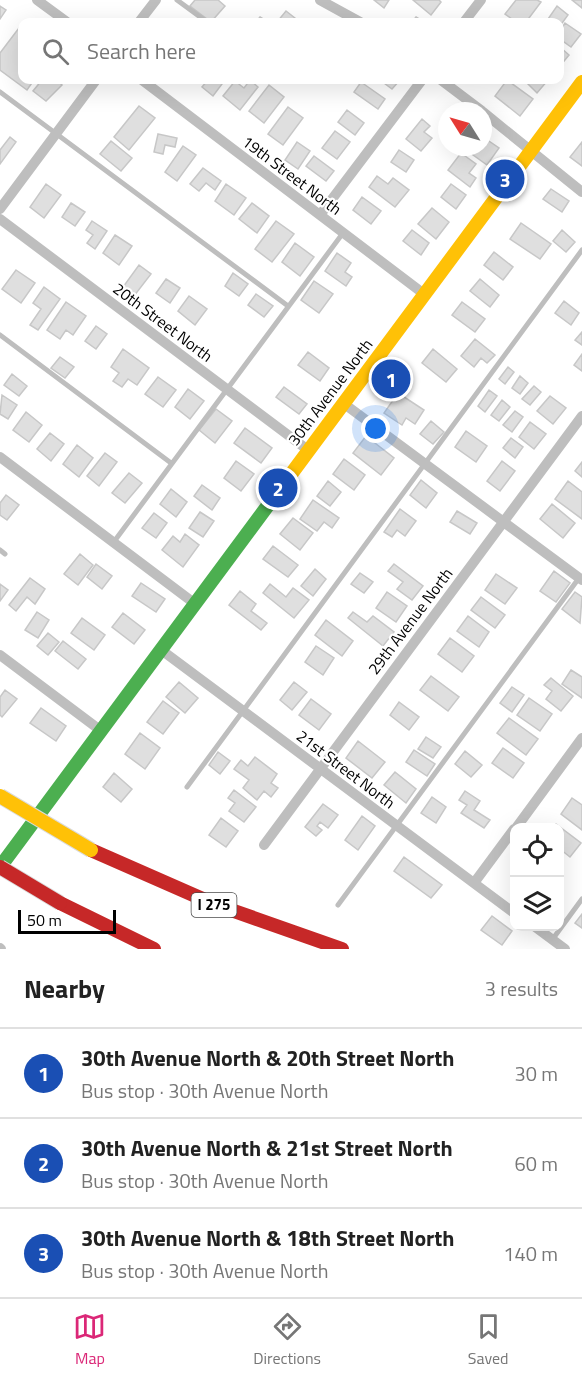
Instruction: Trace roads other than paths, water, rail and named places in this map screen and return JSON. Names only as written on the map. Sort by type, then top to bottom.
[{"type":"main road","name":"30th Avenue North","points":[[0,867],[582,82]]},
{"type":"main road","name":"I 275","points":[[0,796],[91,850],[228,911],[342,949]]},
{"type":"main road","points":[[0,867],[60,903],[154,949]]},
{"type":"street","points":[[37,0],[62,18]]},
{"type":"street","points":[[142,18],[156,0]]},
{"type":"street","points":[[320,0],[353,18]]},
{"type":"street","points":[[467,18],[481,0]]},
{"type":"street","points":[[0,208],[93,84]]},
{"type":"street","name":"19th Street North","points":[[147,84],[424,294]]},
{"type":"street","points":[[320,215],[419,84]]},
{"type":"street","points":[[446,84],[470,102]]},
{"type":"street","points":[[492,119],[582,192]]},
{"type":"street","name":"20th Street North","points":[[0,219],[308,450]]},
{"type":"street","points":[[343,403],[581,578]]},
{"type":"street","name":"29th Avenue North","points":[[264,845],[582,416]]},
{"type":"street","points":[[0,457],[194,603]]},
{"type":"street","name":"21st Street North","points":[[160,649],[510,909]]},
{"type":"street","points":[[0,655],[100,730]]},
{"type":"street","points":[[519,823],[582,738]]},
{"type":"street","points":[[474,883],[510,835]]},
{"type":"street","points":[[540,931],[565,949]]},
{"type":"lane","points":[[177,0],[202,18]]},
{"type":"lane","points":[[0,92],[288,306]]},
{"type":"lane","points":[[113,543],[343,233]]},
{"type":"lane","points":[[187,787],[582,250]]},
{"type":"lane","points":[[0,334],[171,463]]},
{"type":"lane","points":[[338,905],[581,578]]},
{"type":"lane","points":[[552,940],[582,899]]},
{"type":"place","name":"30th Avenue North & 18th Street North","points":[[505,179]]},
{"type":"place","name":"30th Avenue North & 20th Street North","points":[[391,379]]},
{"type":"place","name":"30th Avenue North & 21st Street North","points":[[278,488]]}]
